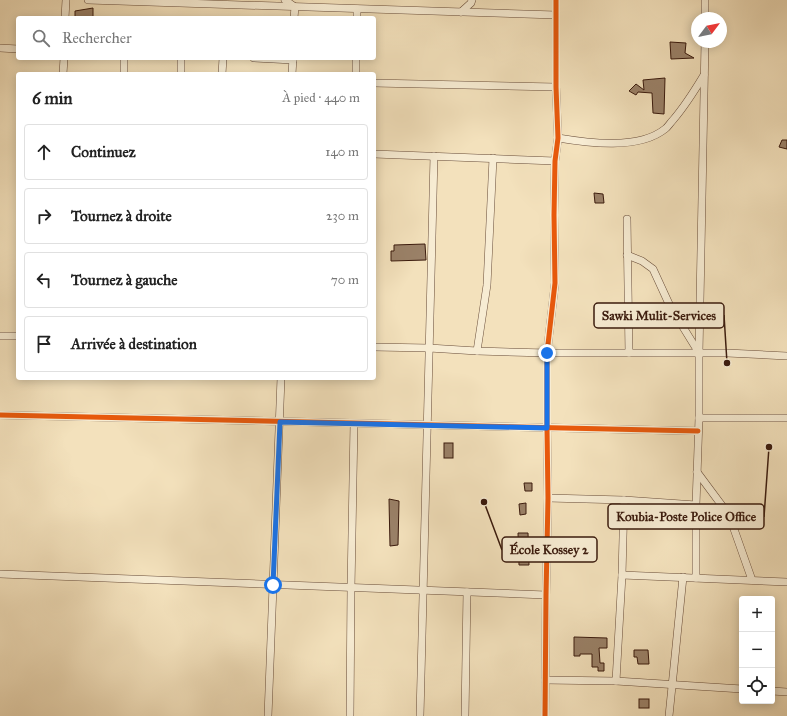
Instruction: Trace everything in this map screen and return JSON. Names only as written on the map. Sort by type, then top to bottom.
[{"type":"street","points":[[65,16],[66,0]]},
{"type":"street","points":[[88,0],[556,15]]},
{"type":"street","points":[[285,0],[295,7]]},
{"type":"street","points":[[460,12],[471,3],[472,0]]},
{"type":"street","points":[[545,716],[548,498],[547,353],[555,283],[555,161],[558,138],[556,87],[556,0]]},
{"type":"street","points":[[705,0],[705,12]]},
{"type":"street","points":[[294,16],[295,7]]},
{"type":"street","points":[[357,9],[357,16]]},
{"type":"street","points":[[0,48],[16,48]]},
{"type":"street","points":[[696,578],[696,505],[699,418],[705,48]]},
{"type":"street","points":[[63,72],[64,60]]},
{"type":"street","points":[[124,60],[124,72]]},
{"type":"street","points":[[181,60],[181,72]]},
{"type":"street","points":[[222,72],[223,60]]},
{"type":"street","points":[[292,72],[293,60]]},
{"type":"street","points":[[356,60],[356,72]]},
{"type":"street","points":[[558,138],[617,144],[644,140],[665,129],[692,95],[704,74]]},
{"type":"street","points":[[376,83],[556,87]]},
{"type":"street","points":[[376,154],[555,161]]},
{"type":"street","points":[[420,716],[434,156]]},
{"type":"street","points":[[477,352],[487,285],[493,158]]},
{"type":"street","points":[[626,219],[629,353]]},
{"type":"street","points":[[627,254],[642,261],[653,269],[670,306],[699,353]]},
{"type":"street","points":[[0,336],[16,336]]},
{"type":"street","points":[[376,347],[429,348],[477,352],[727,353],[787,356]]},
{"type":"street","points":[[268,716],[281,380]]},
{"type":"street","points":[[0,415],[698,431]]},
{"type":"street","points":[[699,418],[787,418]]},
{"type":"street","points":[[350,716],[354,424]]},
{"type":"street","points":[[697,472],[729,516],[752,580]]},
{"type":"street","points":[[548,498],[624,500],[696,505]]},
{"type":"street","points":[[616,681],[622,575],[624,500]]},
{"type":"street","points":[[0,574],[546,595]]},
{"type":"street","points":[[622,575],[787,582]]},
{"type":"street","points":[[669,716],[683,578]]},
{"type":"street","points":[[465,716],[467,592]]},
{"type":"street","points":[[545,680],[616,681],[739,689]]},
{"type":"street","points":[[775,691],[787,692]]},
{"type":"building","points":[[93,8],[93,16],[75,16],[75,11]]},
{"type":"building","points":[[670,42],[686,43],[685,53],[694,58],[671,59]]},
{"type":"building","points":[[665,78],[664,114],[653,113],[652,93],[638,92],[636,95],[629,91],[636,84],[644,90],[643,80]]},
{"type":"building","points":[[782,140],[787,140],[787,149],[779,147]]},
{"type":"building","points":[[594,193],[603,194],[604,203],[595,203]]},
{"type":"building","points":[[425,244],[426,260],[391,261],[391,251],[394,251],[394,245]]},
{"type":"building","points":[[444,443],[453,443],[453,458],[444,458]]},
{"type":"building","points":[[524,483],[532,483],[532,491],[525,491]]},
{"type":"building","points":[[389,499],[399,501],[398,545],[390,546]]},
{"type":"building","points":[[526,503],[526,514],[520,515],[519,504]]},
{"type":"building","points":[[518,533],[528,533],[529,565],[519,565]]},
{"type":"building","points":[[574,637],[607,638],[607,648],[599,648],[600,663],[604,663],[604,671],[598,671],[598,667],[592,667],[592,654],[580,654],[580,656],[574,656]]},
{"type":"building","points":[[634,650],[648,650],[649,664],[638,664],[637,657],[634,657]]},
{"type":"building","points":[[639,699],[649,699],[649,708],[639,708]]},
{"type":"cycle path","points":[[545,716],[548,498],[547,353],[555,283],[555,161],[558,138],[556,87],[556,0]]},
{"type":"cycle path","points":[[0,415],[698,431]]},
{"type":"place","name":"Sawki Mulit-Services","points":[[727,363]]},
{"type":"place","name":"Koubia-Poste Police Office","points":[[769,447]]},
{"type":"place","name":"École Kossey 2","points":[[484,502]]},
{"type":"route","points":[[273,585],[280,422],[547,428],[547,353]]}]
